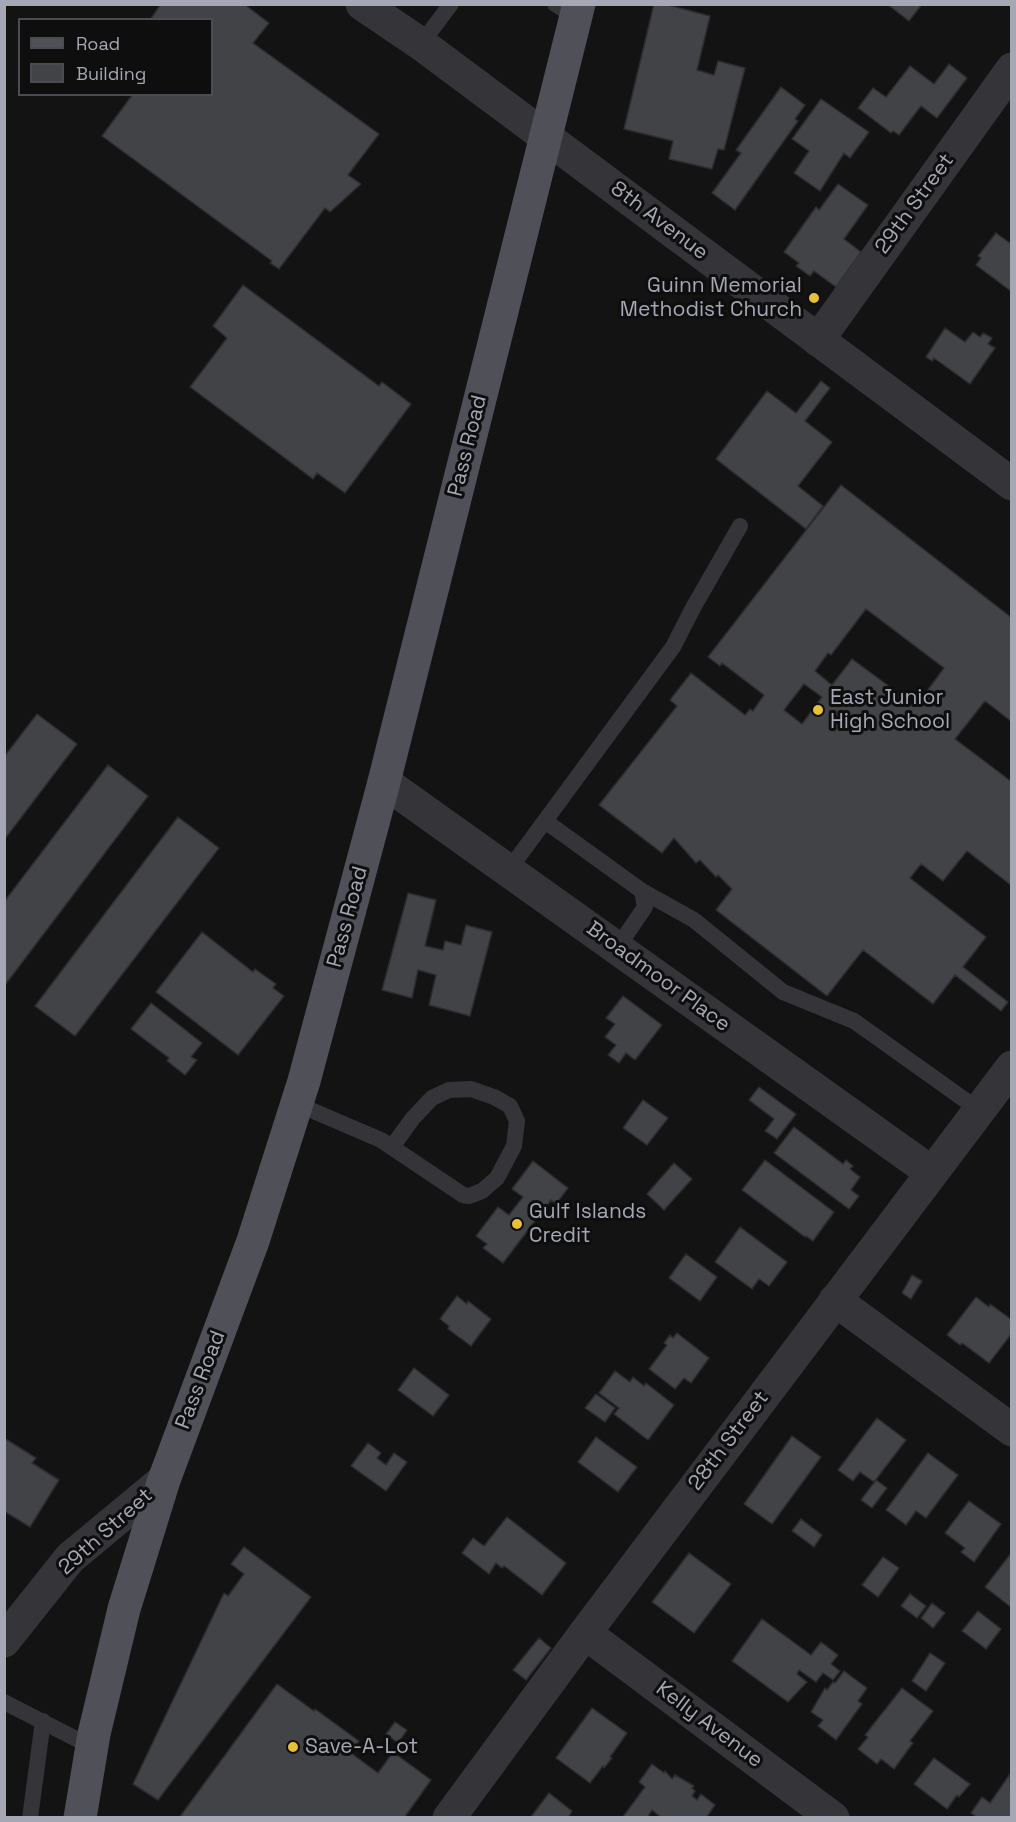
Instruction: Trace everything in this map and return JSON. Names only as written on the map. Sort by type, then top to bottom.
[{"type":"main road","name":"Pass Road","points":[[80,1818],[92,1747],[124,1609],[164,1480],[253,1241],[297,1104],[384,782],[546,137],[570,9]]},
{"type":"street","name":"8th Avenue","points":[[363,4],[421,44],[1011,484]]},
{"type":"street","name":"29th Street","points":[[818,340],[1011,69]]},
{"type":"street","name":"Broadmoor Place","points":[[384,782],[931,1172]]},
{"type":"street","name":"28th Street","points":[[449,1818],[585,1633],[1011,1067]]},
{"type":"street","points":[[835,1300],[1011,1430]]},
{"type":"street","name":"29th Street","points":[[4,1641],[70,1558],[164,1480]]},
{"type":"street","name":"Kelly Avenue","points":[[585,1633],[833,1818]]},
{"type":"lane","points":[[421,44],[451,4]]},
{"type":"lane","points":[[508,871],[673,647],[740,526]]},
{"type":"lane","points":[[545,821],[642,891],[694,920],[783,992],[854,1021],[979,1110]]},
{"type":"lane","points":[[617,948],[645,907],[642,891]]},
{"type":"lane","points":[[297,1104],[364,1131],[463,1195],[469,1196],[482,1191],[497,1178],[514,1146],[517,1121],[510,1107],[494,1097],[471,1089],[449,1090],[432,1098],[412,1118],[392,1147]]},
{"type":"lane","points":[[4,1702],[92,1747]]},
{"type":"lane","points":[[30,1818],[43,1721]]},
{"type":"building","points":[[161,4],[244,4],[269,23],[253,43],[379,134],[348,175],[361,184],[330,212],[325,208],[279,269],[270,263],[272,261],[102,136],[132,96],[213,96],[213,18],[151,18]]},
{"type":"building","points":[[654,4],[664,4],[710,16],[697,70],[714,75],[718,61],[745,68],[724,150],[718,149],[712,169],[669,159],[673,141],[624,129]]},
{"type":"building","points":[[887,4],[922,4],[909,21]]},
{"type":"building","points":[[949,64],[967,78],[937,118],[921,106],[899,135],[893,131],[891,133],[858,108],[873,88],[886,97],[910,66],[934,84]]},
{"type":"building","points":[[781,87],[805,105],[795,119],[798,121],[735,210],[712,193],[741,153],[736,150]]},
{"type":"building","points":[[821,99],[869,132],[850,158],[844,153],[820,191],[794,173],[809,151],[792,139]]},
{"type":"building","points":[[838,184],[868,205],[844,239],[861,252],[836,287],[814,271],[810,276],[796,266],[799,263],[784,252],[816,207],[819,210]]},
{"type":"building","points":[[996,233],[1010,243],[1012,241],[1012,292],[976,265],[981,258],[978,256]]},
{"type":"building","points":[[243,285],[379,386],[382,382],[411,404],[345,493],[317,473],[313,479],[190,387],[227,338],[213,326]]},
{"type":"building","points":[[945,328],[965,342],[973,332],[980,337],[983,333],[992,338],[988,344],[995,348],[970,384],[934,358],[932,361],[926,357]]},
{"type":"building","points":[[821,381],[830,388],[805,421],[832,442],[798,486],[823,506],[806,529],[716,459],[767,391],[796,413]]},
{"type":"building","points":[[841,485],[1012,618],[1012,722],[985,701],[955,739],[1012,782],[1012,886],[967,851],[943,881],[921,864],[910,878],[986,937],[963,967],[1008,1002],[1001,1011],[955,975],[933,1004],[863,950],[827,996],[716,910],[732,889],[718,875],[716,877],[700,860],[696,863],[674,838],[662,853],[599,805],[677,706],[670,700],[691,673],[745,715],[750,709],[753,711],[764,695],[722,663],[720,666],[708,657]],"holes":[[[866,609],[944,668],[916,706],[852,659],[832,685],[815,671],[828,653],[831,655]],[[804,684],[822,697],[802,724],[784,710]]]},
{"type":"building","points":[[37,714],[77,744],[4,840],[4,757]]},
{"type":"building","points":[[108,765],[148,796],[5,985],[4,902]]},
{"type":"building","points":[[178,817],[219,848],[75,1036],[35,1006]]},
{"type":"building","points":[[408,893],[436,900],[425,946],[443,950],[445,941],[461,945],[466,925],[492,932],[470,1016],[429,1005],[436,975],[418,970],[412,998],[382,990]]},
{"type":"building","points":[[202,932],[253,972],[255,969],[276,984],[273,988],[284,996],[238,1055],[156,992]]},
{"type":"building","points":[[623,996],[662,1025],[635,1060],[626,1053],[619,1063],[608,1055],[616,1045],[605,1037],[615,1024],[606,1018]]},
{"type":"building","points":[[151,1003],[202,1043],[191,1057],[197,1060],[185,1075],[167,1061],[169,1058],[131,1029]]},
{"type":"building","points":[[759,1087],[796,1114],[777,1139],[765,1131],[774,1119],[749,1100]]},
{"type":"building","points":[[643,1100],[668,1118],[647,1145],[623,1128]]},
{"type":"building","points":[[794,1127],[843,1164],[846,1160],[853,1166],[850,1169],[860,1177],[851,1190],[859,1196],[849,1209],[774,1153]]},
{"type":"building","points":[[765,1160],[834,1212],[813,1241],[742,1190]]},
{"type":"building","points":[[533,1161],[568,1188],[556,1204],[551,1200],[503,1263],[483,1248],[487,1244],[476,1236],[498,1207],[509,1215],[523,1197],[512,1189]]},
{"type":"building","points":[[674,1163],[692,1179],[664,1210],[647,1194]]},
{"type":"building","points":[[740,1227],[787,1262],[769,1286],[759,1279],[752,1289],[715,1262]]},
{"type":"building","points":[[686,1254],[717,1277],[700,1301],[669,1278]]},
{"type":"building","points":[[912,1275],[922,1281],[911,1299],[902,1293]]},
{"type":"building","points":[[457,1296],[467,1304],[468,1301],[491,1319],[471,1346],[448,1329],[449,1326],[440,1319]]},
{"type":"building","points":[[976,1297],[1012,1320],[1012,1333],[989,1363],[947,1335]]},
{"type":"building","points":[[677,1333],[709,1358],[691,1383],[684,1378],[675,1389],[649,1369],[667,1345],[664,1343],[670,1335],[673,1338]]},
{"type":"building","points":[[414,1368],[449,1395],[433,1416],[398,1390]]},
{"type":"building","points":[[615,1371],[630,1382],[633,1377],[644,1386],[646,1383],[674,1405],[648,1440],[614,1414],[619,1408],[599,1393]]},
{"type":"building","points":[[596,1394],[615,1408],[605,1422],[585,1408]]},
{"type":"building","points":[[877,1418],[906,1440],[874,1482],[860,1472],[853,1481],[838,1470]]},
{"type":"building","points":[[792,1436],[821,1457],[772,1524],[744,1504]]},
{"type":"building","points":[[596,1437],[637,1467],[618,1492],[578,1462]]},
{"type":"building","points":[[4,1438],[36,1458],[32,1463],[59,1480],[30,1527],[4,1511]]},
{"type":"building","points":[[368,1443],[381,1453],[377,1458],[386,1465],[394,1453],[407,1462],[386,1491],[351,1466]]},
{"type":"building","points":[[928,1453],[958,1475],[926,1518],[916,1511],[906,1525],[886,1510]]},
{"type":"building","points":[[876,1480],[887,1488],[872,1508],[861,1500]]},
{"type":"building","points":[[969,1501],[1001,1524],[974,1562],[961,1552],[965,1548],[945,1533]]},
{"type":"building","points":[[507,1517],[566,1563],[542,1595],[504,1566],[502,1568],[496,1563],[489,1574],[462,1553],[473,1538],[484,1546]]},
{"type":"building","points":[[801,1519],[822,1535],[814,1547],[792,1531]]},
{"type":"building","points":[[244,1547],[311,1597],[158,1800],[133,1784],[224,1593],[228,1596],[244,1574],[231,1564]]},
{"type":"building","points":[[1012,1552],[1012,1608],[985,1587]]},
{"type":"building","points":[[689,1553],[731,1584],[694,1633],[652,1602]]},
{"type":"building","points":[[883,1557],[899,1568],[878,1597],[862,1585]]},
{"type":"building","points":[[910,1594],[926,1606],[917,1618],[901,1606]]},
{"type":"building","points":[[932,1603],[945,1613],[933,1628],[921,1618]]},
{"type":"building","points":[[978,1611],[1001,1629],[986,1649],[962,1631]]},
{"type":"building","points":[[762,1619],[811,1655],[821,1642],[838,1655],[831,1664],[840,1671],[833,1680],[823,1673],[816,1682],[799,1670],[797,1674],[807,1682],[788,1702],[732,1661]]},
{"type":"building","points":[[539,1638],[551,1648],[526,1680],[513,1670]]},
{"type":"building","points":[[930,1653],[945,1663],[926,1691],[912,1681]]},
{"type":"building","points":[[844,1671],[867,1688],[858,1701],[862,1704],[836,1740],[818,1726],[823,1720],[811,1712],[825,1688],[827,1690],[833,1682],[835,1683]]},
{"type":"building","name":"Save-A-Lot","points":[[277,1684],[359,1741],[351,1753],[378,1773],[393,1752],[431,1780],[404,1818],[179,1818]]},
{"type":"building","points":[[902,1688],[933,1711],[910,1741],[913,1743],[894,1769],[881,1759],[877,1764],[858,1749],[868,1737],[865,1735]]},
{"type":"building","points":[[592,1708],[627,1733],[610,1757],[612,1758],[590,1783],[556,1758]]},
{"type":"building","points":[[395,1722],[407,1730],[398,1743],[386,1734]]},
{"type":"building","points":[[934,1758],[970,1784],[959,1797],[957,1795],[947,1809],[914,1784]]},
{"type":"building","points":[[652,1764],[664,1773],[665,1771],[672,1779],[675,1775],[694,1786],[692,1788],[695,1791],[692,1796],[697,1800],[701,1794],[715,1805],[706,1818],[662,1818],[652,1810],[647,1818],[622,1818],[645,1787],[639,1782]]},
{"type":"building","points":[[1010,1774],[1012,1818],[978,1818],[971,1813],[982,1797],[990,1803]]},
{"type":"building","points":[[549,1793],[572,1811],[568,1818],[530,1818]]},
{"type":"place","name":"Guinn Memorial Methodist Church","points":[[814,298]]},
{"type":"place","name":"East Junior High School","points":[[818,710]]},
{"type":"place","name":"Gulf Islands Credit","points":[[517,1224]]},
{"type":"place","name":"Save-A-Lot","points":[[293,1747]]}]
